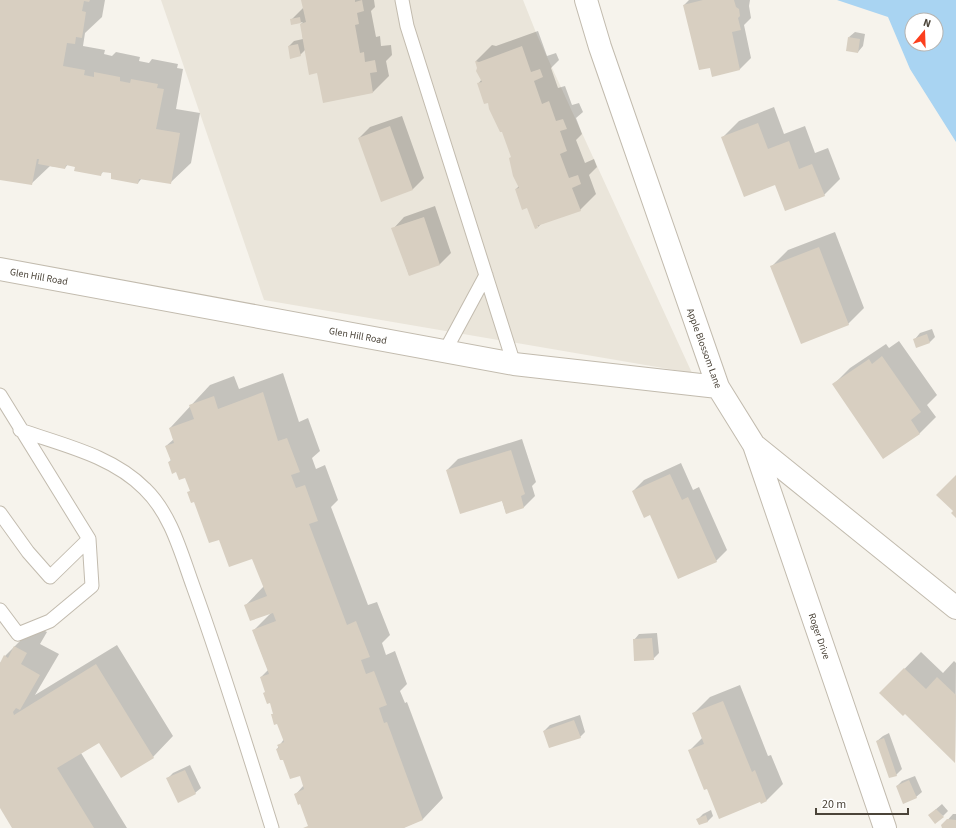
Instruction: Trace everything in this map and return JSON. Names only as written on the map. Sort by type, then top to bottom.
[{"type":"street","name":"Apple Blossom Lane","points":[[586,0],[600,47],[718,387],[754,445],[956,608]]},
{"type":"street","name":"Glen Hill Road","points":[[0,269],[514,364],[718,387]]},
{"type":"street","name":"Roger Drive","points":[[754,445],[885,828]]},
{"type":"lane","points":[[402,0],[407,26],[514,364]]},
{"type":"lane","points":[[445,351],[486,275]]},
{"type":"lane","points":[[0,395],[20,430],[89,539],[92,586],[50,621],[18,634],[0,610]]},
{"type":"lane","points":[[20,430],[86,454],[119,468],[145,489],[162,510],[180,550],[208,625],[272,828]]},
{"type":"lane","points":[[0,513],[28,552],[50,577],[89,539]]},
{"type":"shaded area","points":[[161,0],[523,0],[537,35],[692,373],[264,300]]},
{"type":"water","points":[[837,0],[956,0],[956,142],[910,69],[888,17]]},
{"type":"building","points":[[0,0],[90,0],[89,2],[84,1],[82,11],[86,12],[82,38],[76,37],[75,44],[67,43],[63,66],[85,70],[84,75],[94,77],[94,72],[120,77],[120,81],[130,83],[131,79],[158,84],[157,88],[164,89],[156,129],[180,133],[171,184],[139,179],[138,184],[111,179],[111,173],[102,172],[101,176],[74,171],[75,167],[66,165],[65,169],[38,164],[39,159],[37,159],[32,185],[0,180]]},
{"type":"building","points":[[301,0],[355,0],[355,2],[362,0],[364,11],[357,13],[359,24],[355,25],[360,53],[364,52],[365,62],[375,60],[377,72],[370,73],[373,93],[323,103],[317,73],[309,75],[300,24],[306,22]]},
{"type":"building","points":[[703,0],[734,0],[736,7],[739,9],[740,16],[738,18],[741,30],[732,32],[740,70],[712,77],[710,68],[699,70],[683,5]]},
{"type":"building","points":[[300,17],[301,23],[291,25],[290,19]]},
{"type":"building","points":[[848,37],[860,39],[858,53],[846,51]]},
{"type":"building","points":[[298,44],[301,56],[290,59],[288,46]]},
{"type":"building","points":[[522,46],[531,72],[540,69],[543,77],[534,81],[542,104],[549,101],[556,121],[563,119],[567,129],[560,131],[567,151],[560,154],[569,178],[578,175],[581,184],[572,188],[581,211],[537,226],[538,228],[535,229],[527,208],[522,210],[515,189],[519,188],[513,176],[509,158],[511,157],[502,132],[500,132],[489,109],[488,103],[484,104],[477,83],[482,82],[476,71],[477,68],[475,61],[479,62]]},
{"type":"building","points":[[758,123],[768,149],[789,141],[799,169],[812,164],[825,196],[785,211],[775,185],[744,197],[721,137]]},
{"type":"building","points":[[390,126],[413,190],[381,202],[358,138]]},
{"type":"building","points":[[424,217],[440,265],[409,276],[391,228]]},
{"type":"building","points":[[819,247],[849,325],[801,344],[770,266]]},
{"type":"building","points":[[927,334],[930,343],[916,348],[913,339]]},
{"type":"building","points":[[882,356],[921,412],[911,420],[920,434],[883,459],[832,384],[869,359],[872,364]]},
{"type":"building","points":[[263,392],[278,441],[287,438],[300,472],[291,475],[296,488],[305,485],[318,521],[309,524],[347,625],[356,621],[370,657],[361,660],[366,674],[374,671],[387,705],[379,708],[384,723],[387,722],[423,820],[404,828],[303,828],[308,826],[300,804],[298,805],[294,794],[304,789],[300,776],[290,779],[283,760],[280,760],[276,749],[279,748],[277,745],[284,742],[277,724],[274,725],[270,703],[267,704],[263,693],[265,692],[260,677],[269,674],[252,630],[276,621],[273,613],[250,621],[244,605],[267,596],[252,559],[229,567],[219,540],[209,543],[194,502],[191,503],[187,492],[190,491],[185,478],[179,480],[176,472],[172,474],[168,462],[171,461],[165,446],[174,443],[169,428],[194,419],[189,405],[214,396],[218,409]]},
{"type":"building","points":[[511,450],[525,494],[521,496],[524,508],[506,514],[502,501],[460,514],[446,470]]},
{"type":"building","points":[[670,474],[682,500],[688,497],[717,562],[678,579],[650,515],[644,518],[632,491]]},
{"type":"building","points":[[956,475],[956,518],[951,513],[953,511],[936,495]]},
{"type":"building","points":[[652,638],[654,660],[634,661],[633,639]]},
{"type":"building","points":[[14,646],[27,653],[21,664],[40,675],[20,710],[16,708],[13,712],[14,715],[96,664],[154,758],[121,778],[99,743],[57,768],[94,828],[12,828],[0,808],[0,663],[4,655],[8,658]]},
{"type":"building","points":[[904,668],[926,689],[937,677],[956,695],[955,763],[905,714],[903,716],[879,693]]},
{"type":"building","points":[[723,701],[752,772],[755,770],[767,801],[761,804],[760,802],[719,819],[707,789],[704,790],[688,750],[704,744],[692,713]]},
{"type":"building","points":[[574,720],[581,738],[549,748],[543,731]]},
{"type":"building","points":[[884,738],[897,776],[889,778],[876,741]]},
{"type":"building","points":[[185,770],[196,794],[178,803],[166,778]]},
{"type":"building","points":[[909,780],[917,798],[903,804],[896,786]]},
{"type":"building","points":[[936,809],[944,817],[935,824],[928,815]]},
{"type":"building","points":[[706,815],[708,822],[699,825],[696,819]]},
{"type":"building","points":[[947,819],[956,820],[956,828],[942,828],[941,825]]}]
